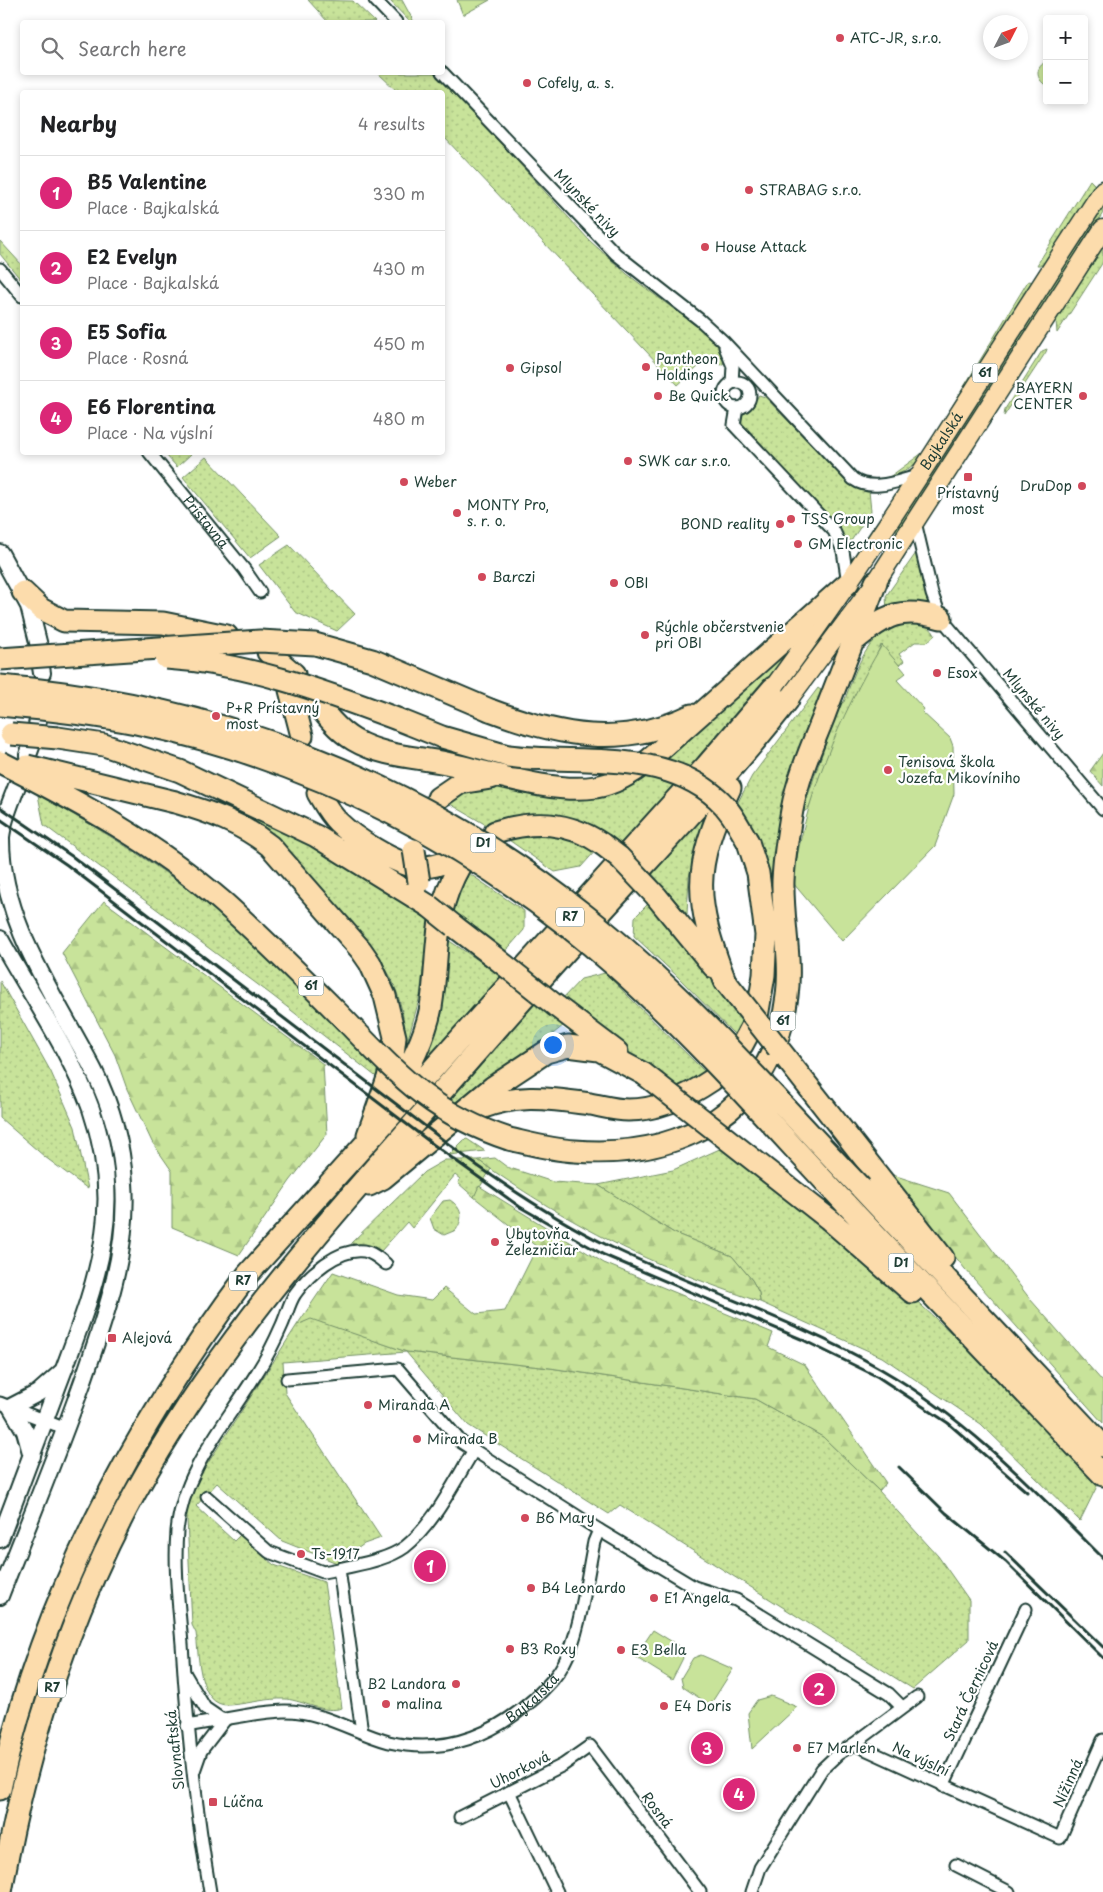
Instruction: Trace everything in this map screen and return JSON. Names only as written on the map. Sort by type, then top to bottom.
[{"type":"highway","name":"61","points":[[0,761],[116,825],[190,875],[256,932],[424,1097],[458,1119],[509,1139],[576,1151],[647,1148],[684,1138],[720,1117],[748,1094],[772,1055],[782,1027],[788,994],[783,880],[792,809],[804,766],[876,582]]},
{"type":"highway","points":[[312,697],[332,722],[353,740],[367,747],[504,777],[573,788],[614,782],[632,773],[649,760],[748,674],[848,583]]},
{"type":"highway","points":[[23,592],[41,609],[64,621],[164,623],[228,636]]},
{"type":"highway","points":[[854,641],[875,624],[897,614],[917,612],[941,618]]},
{"type":"highway","points":[[0,659],[260,641],[315,644],[372,660],[490,710],[552,731],[598,736],[622,734],[663,726],[708,708]]},
{"type":"highway","points":[[268,652],[289,679],[302,736]]},
{"type":"highway","points":[[88,653],[188,660],[224,665],[330,694],[442,737],[508,756],[538,760],[638,764],[672,772],[702,786],[718,799],[732,815],[748,842],[758,873],[766,935],[764,975],[757,1017],[742,1045]]},
{"type":"highway","name":"D1","points":[[0,686],[89,696],[151,707],[215,724],[317,758],[410,799],[457,826],[548,886],[588,917],[658,978],[861,1188],[1103,1446]]},
{"type":"highway","name":"R7","points":[[1,1892],[10,1836],[43,1717],[86,1597],[119,1525],[145,1477],[214,1365],[284,1272],[748,748],[780,694]]},
{"type":"highway","name":"R7","points":[[0,1789],[10,1740],[63,1588],[87,1538],[148,1423],[198,1343],[248,1274],[364,1144],[707,765],[780,694]]},
{"type":"highway","name":"D1","points":[[0,705],[88,714],[135,723],[232,748],[357,796],[447,843],[534,901],[615,966],[679,1028],[1103,1475]]},
{"type":"highway","points":[[6,732],[104,746],[141,756],[189,775],[316,836],[429,906],[830,1220],[930,1307],[958,1322]]},
{"type":"highway","points":[[725,981],[703,915],[701,894],[703,868],[712,829],[748,748]]},
{"type":"highway","points":[[0,761],[175,802],[232,821],[270,846],[370,963],[385,996],[395,1037],[388,1078],[364,1144]]},
{"type":"highway","points":[[438,798],[460,783],[504,777]]},
{"type":"highway","points":[[318,793],[327,809],[338,822],[395,859],[419,867],[456,863],[441,906],[434,980],[425,1031],[400,1083],[364,1144]]},
{"type":"highway","points":[[495,832],[524,824],[554,824],[585,834],[602,844],[632,869],[725,981],[949,1264],[972,1308]]},
{"type":"highway","points":[[414,844],[419,882],[429,906]]},
{"type":"highway","points":[[352,1194],[383,1178],[494,1087],[546,1052],[568,1046],[599,1050],[644,1074]]},
{"type":"highway","points":[[454,1121],[495,1102],[523,1098],[626,1110],[648,1109],[694,1093],[712,1080]]},
{"type":"main road","name":"Bajkalská","points":[[780,694],[848,583],[921,475],[1102,189]]},
{"type":"main road","name":"Bajkalská","points":[[780,694],[876,582],[1103,229]]},
{"type":"main road","points":[[0,553],[23,592],[34,621],[40,650]]},
{"type":"main road","points":[[0,1596],[66,1429],[100,1334],[120,1257],[125,1212],[122,1159],[114,1125],[101,1086],[24,947],[11,915],[2,885],[0,837],[18,783]]},
{"type":"main road","points":[[0,939],[78,1079],[93,1114],[104,1158],[108,1207],[102,1251],[90,1299],[46,1421],[0,1539]]},
{"type":"main road","points":[[32,1456],[25,1431],[6,1405],[38,1393],[63,1371]]},
{"type":"street","points":[[375,0],[394,20]]},
{"type":"street","name":"Mlynské nivy","points":[[445,75],[610,248],[638,274],[700,320],[723,341],[855,481],[876,486],[921,475]]},
{"type":"street","points":[[0,269],[20,294]]},
{"type":"street","name":"Mlynské nivy","points":[[723,341],[748,402],[737,408],[730,406],[724,397],[726,388],[741,385]]},
{"type":"street","name":"Mlynské nivy","points":[[741,385],[746,375],[746,364]]},
{"type":"street","points":[[741,385],[770,392]]},
{"type":"street","points":[[737,408],[734,425],[834,531],[843,551],[848,583]]},
{"type":"street","name":"Prístavná","points":[[151,455],[244,569],[260,592]]},
{"type":"street","name":"Mlynské nivy","points":[[915,522],[932,594],[941,618],[1103,809]]},
{"type":"street","name":"Slovnaftská","points":[[210,1892],[187,1726],[179,1605],[177,1530],[186,1490],[207,1449],[272,1346],[295,1294],[307,1280],[320,1269],[350,1252],[363,1251],[386,1264]]},
{"type":"street","points":[[287,1379],[398,1369],[461,1442],[599,1530],[694,1587],[736,1600],[889,1694],[902,1707]]},
{"type":"street","points":[[6,1405],[66,1429]]},
{"type":"street","points":[[207,1497],[269,1552],[323,1572],[369,1562],[404,1548],[427,1526],[474,1450]]},
{"type":"street","name":"Bajkalská","points":[[187,1726],[291,1712],[318,1717],[404,1744],[434,1746],[481,1734],[522,1709],[555,1677],[568,1654],[594,1542],[599,1530]]},
{"type":"street","points":[[339,1569],[362,1732]]},
{"type":"street","name":"Stará Černicová","points":[[943,1786],[1026,1609]]},
{"type":"street","points":[[183,1670],[205,1708],[224,1721],[201,1751],[193,1775]]},
{"type":"street","points":[[752,1892],[760,1868],[822,1769],[838,1754],[917,1697]]},
{"type":"street","name":"Nížinná","points":[[1060,1838],[1103,1740]]},
{"type":"street","name":"Na výslní","points":[[854,1744],[1060,1838]]},
{"type":"street","name":"Uhorková","points":[[460,1817],[563,1765],[590,1746]]},
{"type":"street","name":"Rosná","points":[[590,1746],[700,1892]]},
{"type":"street","points":[[509,1792],[557,1892]]},
{"type":"street","points":[[956,1865],[1009,1892]]},
{"type":"green space","points":[[308,0],[353,1],[373,20],[326,20]]},
{"type":"green space","points":[[389,0],[402,0],[413,20],[408,20]]},
{"type":"green space","points":[[457,0],[490,0],[463,15]]},
{"type":"green space","points":[[1043,64],[1043,83],[1038,73],[1040,66]]},
{"type":"green space","points":[[380,75],[436,75],[465,104],[590,241],[627,274],[707,334],[722,351],[724,363],[721,365],[708,358],[678,385],[445,138],[445,90],[396,90]]},
{"type":"green space","points":[[1090,180],[1094,184],[1095,191],[1047,265],[1037,265]]},
{"type":"green space","points":[[1103,203],[1103,213],[898,532],[894,527]]},
{"type":"green space","points":[[0,241],[20,263],[20,279],[0,254]]},
{"type":"green space","points":[[1103,247],[1103,262],[1057,333],[1056,320]]},
{"type":"green space","points":[[1028,281],[1036,282],[920,460],[905,471],[888,478],[925,451]]},
{"type":"green space","points":[[1047,349],[1004,416],[1005,409],[1042,351]]},
{"type":"green space","points":[[759,395],[765,397],[846,481],[869,491],[871,511],[851,541],[846,539],[738,423],[742,415]]},
{"type":"green space","points":[[166,455],[190,455],[177,467]]},
{"type":"green space","points":[[206,457],[281,536],[250,558],[183,477]]},
{"type":"green space","points":[[289,545],[355,614],[337,631],[295,612],[259,565]]},
{"type":"green space","points":[[916,553],[929,605],[887,611],[886,596]]},
{"type":"green space","points":[[904,622],[926,626],[935,635],[927,642],[915,642],[899,654],[904,661],[899,665],[881,645],[808,809],[802,813],[840,701],[844,702],[853,677],[865,653],[881,634],[891,627]]},
{"type":"green space","points":[[808,627],[758,695],[624,846],[594,825],[559,816],[531,815],[509,817],[488,826],[445,801],[461,790],[488,785],[600,795]]},
{"type":"green space","name":"Tenisová škola Jozefa Mikovíniho","points":[[882,645],[906,673],[897,680],[924,709],[922,712],[950,738],[953,746],[954,794],[935,846],[842,941],[793,883],[805,821],[814,790],[838,730]]},
{"type":"green space","points":[[818,688],[822,691],[790,773],[772,889],[758,845],[749,824],[737,804],[752,776]]},
{"type":"green space","points":[[1103,753],[1103,786],[1090,771]]},
{"type":"green space","points":[[38,795],[130,849],[195,894],[216,911],[258,948],[379,1071],[379,1079],[273,996],[44,825]]},
{"type":"green space","points":[[250,812],[317,848],[429,920],[420,996],[406,1046],[400,1001],[394,984],[379,958],[295,861],[247,817]]},
{"type":"green space","points":[[705,812],[689,877],[687,914],[650,871]]},
{"type":"green space","points":[[551,831],[597,849],[581,867],[555,872],[503,836]]},
{"type":"green space","points":[[464,870],[524,911],[524,930],[503,954],[448,906]]},
{"type":"green space","points":[[104,901],[323,1064],[327,1134],[290,1181],[239,1255],[172,1227],[172,1171],[152,1142],[127,1089],[115,1055],[62,953]]},
{"type":"green space","points":[[650,902],[743,1018],[735,1035],[678,977],[634,936],[635,917]]},
{"type":"green space","points":[[448,940],[505,978],[424,1072],[418,1066],[440,1005]]},
{"type":"green space","points":[[605,973],[707,1074],[678,1092],[562,999],[581,979]]},
{"type":"green space","points":[[0,981],[51,1072],[75,1127],[88,1189],[45,1157],[0,1118]]},
{"type":"green space","points":[[533,1000],[564,1025],[463,1107],[448,1100]]},
{"type":"green space","points":[[467,1139],[485,1151],[449,1155],[464,1140]]},
{"type":"green space","points":[[724,1147],[880,1267],[977,1357],[1098,1484],[1080,1521],[981,1424],[882,1357],[760,1302],[759,1293],[752,1280],[732,1256],[674,1233],[598,1185],[673,1170]]},
{"type":"green space","points":[[495,1158],[507,1167],[553,1182],[598,1185],[674,1233],[732,1256],[752,1280],[759,1293],[760,1302],[706,1283],[648,1259],[573,1221],[478,1160]]},
{"type":"green space","points":[[445,1160],[478,1160],[491,1169],[474,1197],[458,1183],[460,1179],[455,1175],[412,1228],[407,1222],[381,1251],[351,1243],[424,1172]]},
{"type":"green space","points":[[890,1174],[949,1193],[1030,1299],[1103,1382],[1103,1423],[965,1269]]},
{"type":"green space","points":[[479,1186],[604,1263],[773,1333],[768,1347],[805,1365],[886,1483],[879,1491],[823,1437],[755,1399],[550,1368],[407,1352],[311,1319],[297,1325],[333,1272],[398,1295],[432,1300],[444,1288],[476,1314],[505,1311],[537,1247],[474,1197]]},
{"type":"green space","points":[[450,1200],[457,1206],[461,1217],[456,1230],[444,1235],[434,1229],[430,1218],[443,1201]]},
{"type":"green space","points":[[311,1318],[407,1352],[550,1368],[755,1399],[823,1437],[879,1491],[938,1556],[969,1600],[969,1640],[913,1689],[620,1505],[609,1514],[468,1425],[406,1352],[283,1362],[285,1393],[381,1538],[364,1544],[337,1563],[282,1541],[217,1483],[196,1506],[234,1541],[240,1535],[274,1565],[324,1582],[342,1708],[321,1708],[286,1699],[271,1699],[229,1705],[219,1703],[211,1698],[202,1678],[196,1633],[192,1625],[186,1497],[297,1325]]},
{"type":"green space","points":[[653,1630],[679,1646],[683,1658],[672,1680],[635,1657]]},
{"type":"green space","points":[[701,1655],[733,1669],[710,1705],[683,1687],[681,1678],[693,1658]]},
{"type":"green space","points":[[771,1696],[797,1707],[752,1749],[748,1713],[757,1700]]},
{"type":"railway","points":[[0,807],[73,857],[468,1159],[536,1205],[571,1226],[641,1261],[780,1319],[848,1351],[912,1388],[998,1456],[1103,1558]]},
{"type":"railway","points":[[0,819],[67,865],[434,1145],[520,1207],[604,1255],[801,1339],[878,1377],[948,1423],[1027,1492]]},
{"type":"railway","points":[[899,1467],[946,1513],[1006,1562],[1103,1658]]},
{"type":"railway","points":[[1005,1552],[1103,1647]]},
{"type":"place","name":"ATC-JR, s.r.o.","points":[[840,38]]},
{"type":"place","name":"Cofely, a. s.","points":[[527,83]]},
{"type":"place","name":"STRABAG s.r.o.","points":[[749,190]]},
{"type":"place","name":"House Attack","points":[[705,247]]},
{"type":"place","name":"Pantheon Holdings","points":[[646,367]]},
{"type":"place","name":"Gipsol","points":[[510,368]]},
{"type":"place","name":"Be Quick","points":[[658,396]]},
{"type":"place","name":"BAYERN CENTER","points":[[1083,396]]},
{"type":"place","name":"SWK car s.r.o.","points":[[628,461]]},
{"type":"place","name":"Prístavný most","points":[[968,477]]},
{"type":"place","name":"Weber","points":[[404,482]]},
{"type":"place","name":"DruDop","points":[[1082,486]]},
{"type":"place","name":"MONTY Pro, s. r. o.","points":[[457,513]]},
{"type":"place","name":"TSS Group","points":[[791,519]]},
{"type":"place","name":"BOND reality","points":[[780,524]]},
{"type":"place","name":"GM Electronic","points":[[798,544]]},
{"type":"place","name":"Barczi","points":[[482,577]]},
{"type":"place","name":"OBI","points":[[614,583]]},
{"type":"place","name":"Rýchle občerstvenie pri OBI","points":[[645,635]]},
{"type":"place","name":"Esox","points":[[937,673]]},
{"type":"place","name":"P+R Prístavný most","points":[[216,716]]},
{"type":"place","name":"Tenisová škola Jozefa Mikovíniho","points":[[888,770]]},
{"type":"place","name":"Ubytovňa Železničiar","points":[[495,1242]]},
{"type":"place","name":"Alejová","points":[[112,1338]]},
{"type":"place","name":"Miranda A","points":[[368,1405]]},
{"type":"place","name":"Miranda B","points":[[417,1439]]},
{"type":"place","name":"B6 Mary","points":[[525,1518]]},
{"type":"place","name":"Ts-1917","points":[[301,1554]]},
{"type":"place","name":"B5 Valentine","points":[[430,1566]]},
{"type":"place","name":"B4 Leonardo","points":[[531,1588]]},
{"type":"place","name":"E1 Angela","points":[[654,1598]]},
{"type":"place","name":"B3 Roxy","points":[[510,1649]]},
{"type":"place","name":"E3 Bella","points":[[621,1650]]},
{"type":"place","name":"B2 Landora","points":[[456,1684]]},
{"type":"place","name":"E2 Evelyn","points":[[819,1689]]},
{"type":"place","name":"malina","points":[[386,1704]]},
{"type":"place","name":"E4 Doris","points":[[664,1706]]},
{"type":"place","name":"E5 Sofia","points":[[707,1748]]},
{"type":"place","name":"E7 Marlen","points":[[797,1748]]},
{"type":"place","name":"E6 Florentina","points":[[739,1794]]},
{"type":"place","name":"Lúčna","points":[[213,1802]]}]
